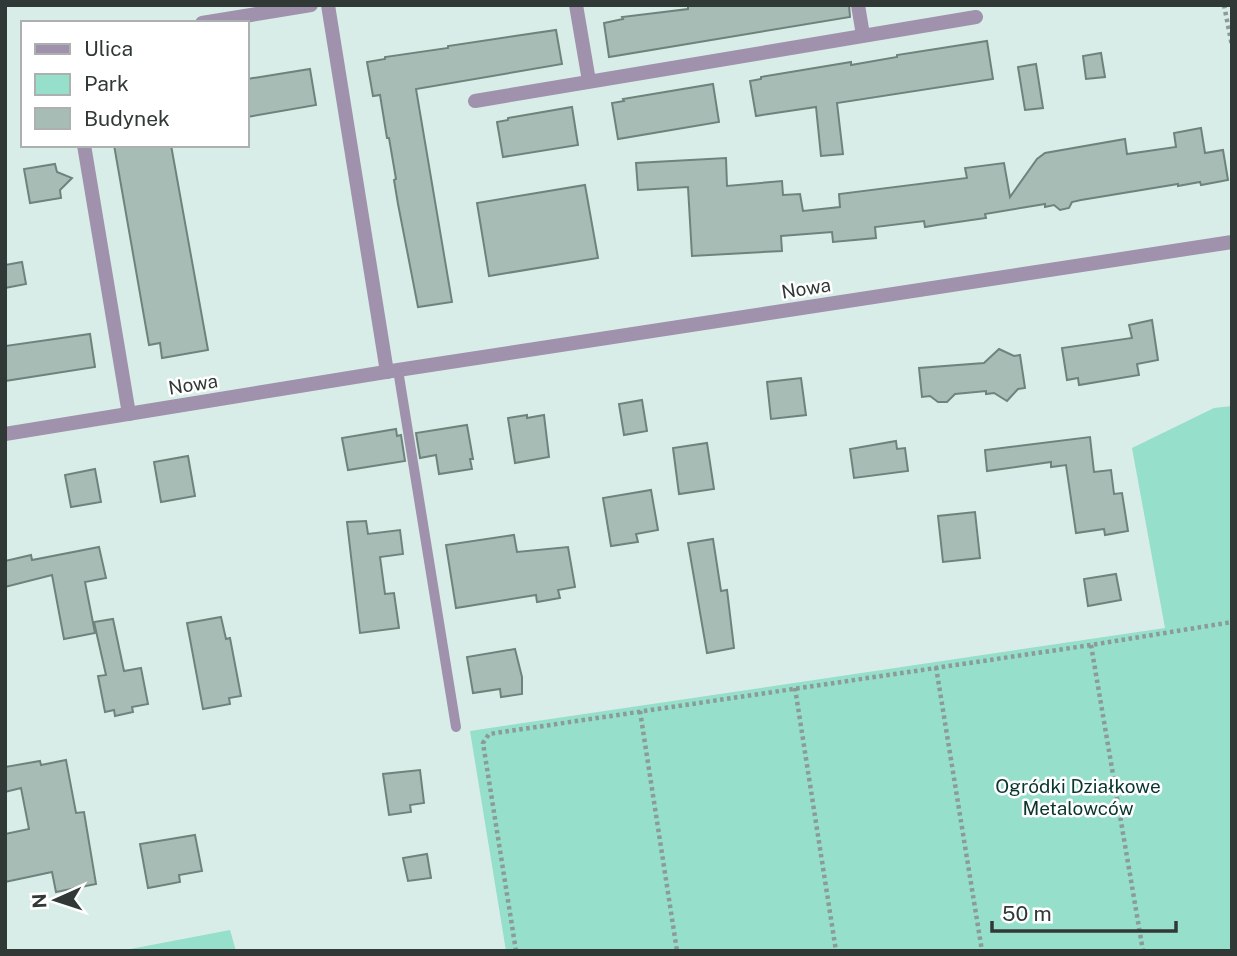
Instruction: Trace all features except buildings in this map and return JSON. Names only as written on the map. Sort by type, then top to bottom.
[{"type":"street","points":[[214,21],[311,5]]},
{"type":"street","points":[[328,5],[392,371]]},
{"type":"street","points":[[576,5],[589,81]]},
{"type":"street","points":[[858,5],[863,34]]},
{"type":"street","points":[[475,101],[976,17]]},
{"type":"street","points":[[85,147],[129,414]]},
{"type":"street","name":"Nowa","points":[[5,434],[392,371],[1232,242]]},
{"type":"lane","points":[[392,371],[456,727]]},
{"type":"path","points":[[1224,5],[1232,46]]},
{"type":"path","points":[[516,951],[482,743],[489,734],[1232,622]]},
{"type":"path","points":[[1091,645],[1143,951]]},
{"type":"path","points":[[936,667],[982,951]]},
{"type":"path","points":[[795,688],[836,951]]},
{"type":"path","points":[[640,711],[677,951]]},
{"type":"green space","name":"Ogródki Działkowe Metalowców","points":[[1232,406],[1232,951],[506,951],[470,731],[1165,628],[1132,448],[1214,408]]},
{"type":"green space","points":[[230,930],[236,951],[120,951]]}]
